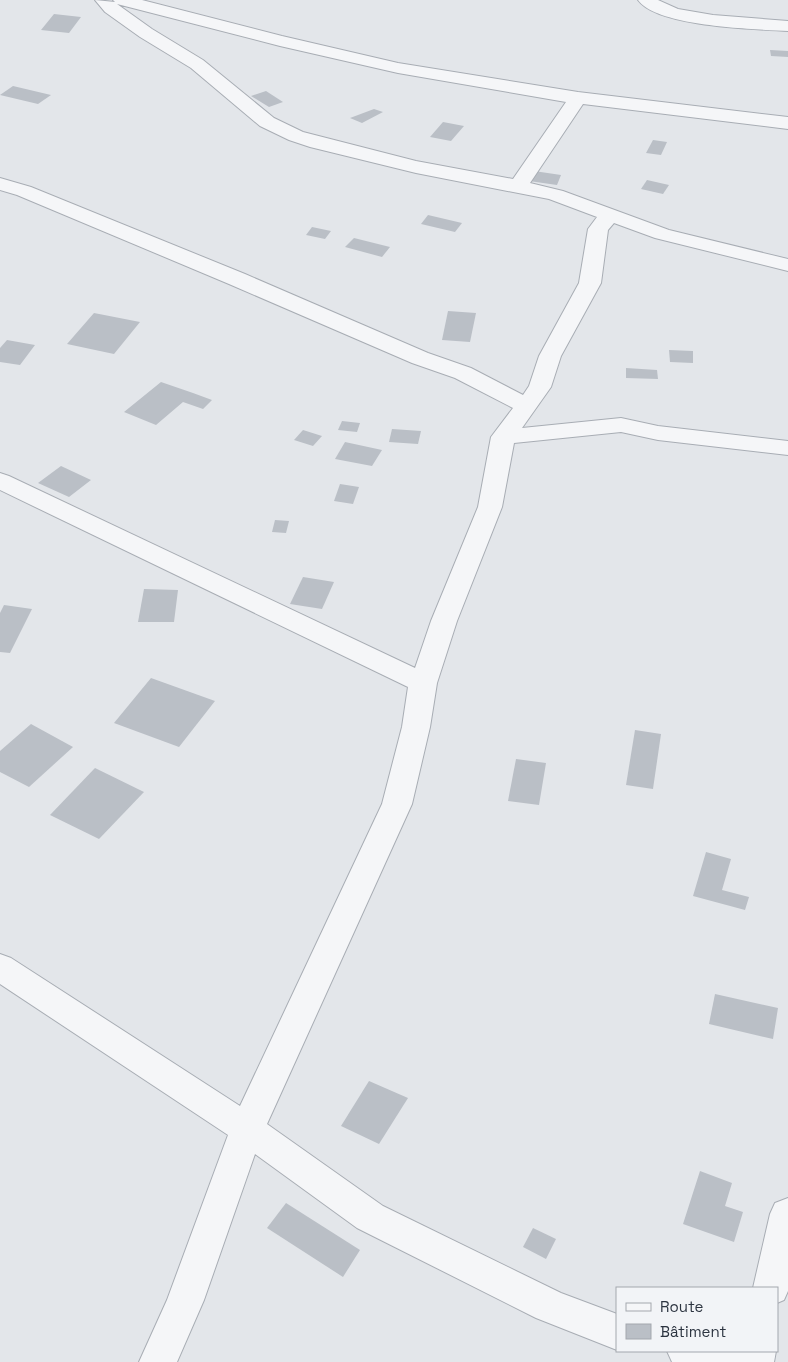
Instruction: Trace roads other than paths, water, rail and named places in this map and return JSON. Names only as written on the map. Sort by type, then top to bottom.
[{"type":"street","points":[[104,0],[111,8],[146,33],[197,64],[267,122],[281,130],[317,143],[416,167],[518,186],[556,196],[611,214],[662,234],[788,266]]},
{"type":"street","points":[[122,0],[280,41],[398,68],[578,98],[788,123]]},
{"type":"street","points":[[646,0],[660,10],[685,16],[788,26]]},
{"type":"street","points":[[518,186],[578,98]]},
{"type":"street","points":[[0,184],[24,192],[219,272],[420,358],[463,373],[525,405]]},
{"type":"street","points":[[158,1362],[185,1300],[247,1129],[397,804],[416,727],[423,683],[444,622],[490,507],[503,437],[540,387],[550,356],[590,283],[598,229],[611,214]]},
{"type":"street","points":[[503,437],[621,425],[658,433],[788,448]]},
{"type":"street","points":[[0,481],[423,683]]},
{"type":"street","points":[[0,967],[247,1129],[370,1218],[549,1306],[616,1332]]},
{"type":"street","points":[[771,1287],[788,1214]]},
{"type":"street","points":[[690,1352],[734,1362]]}]
